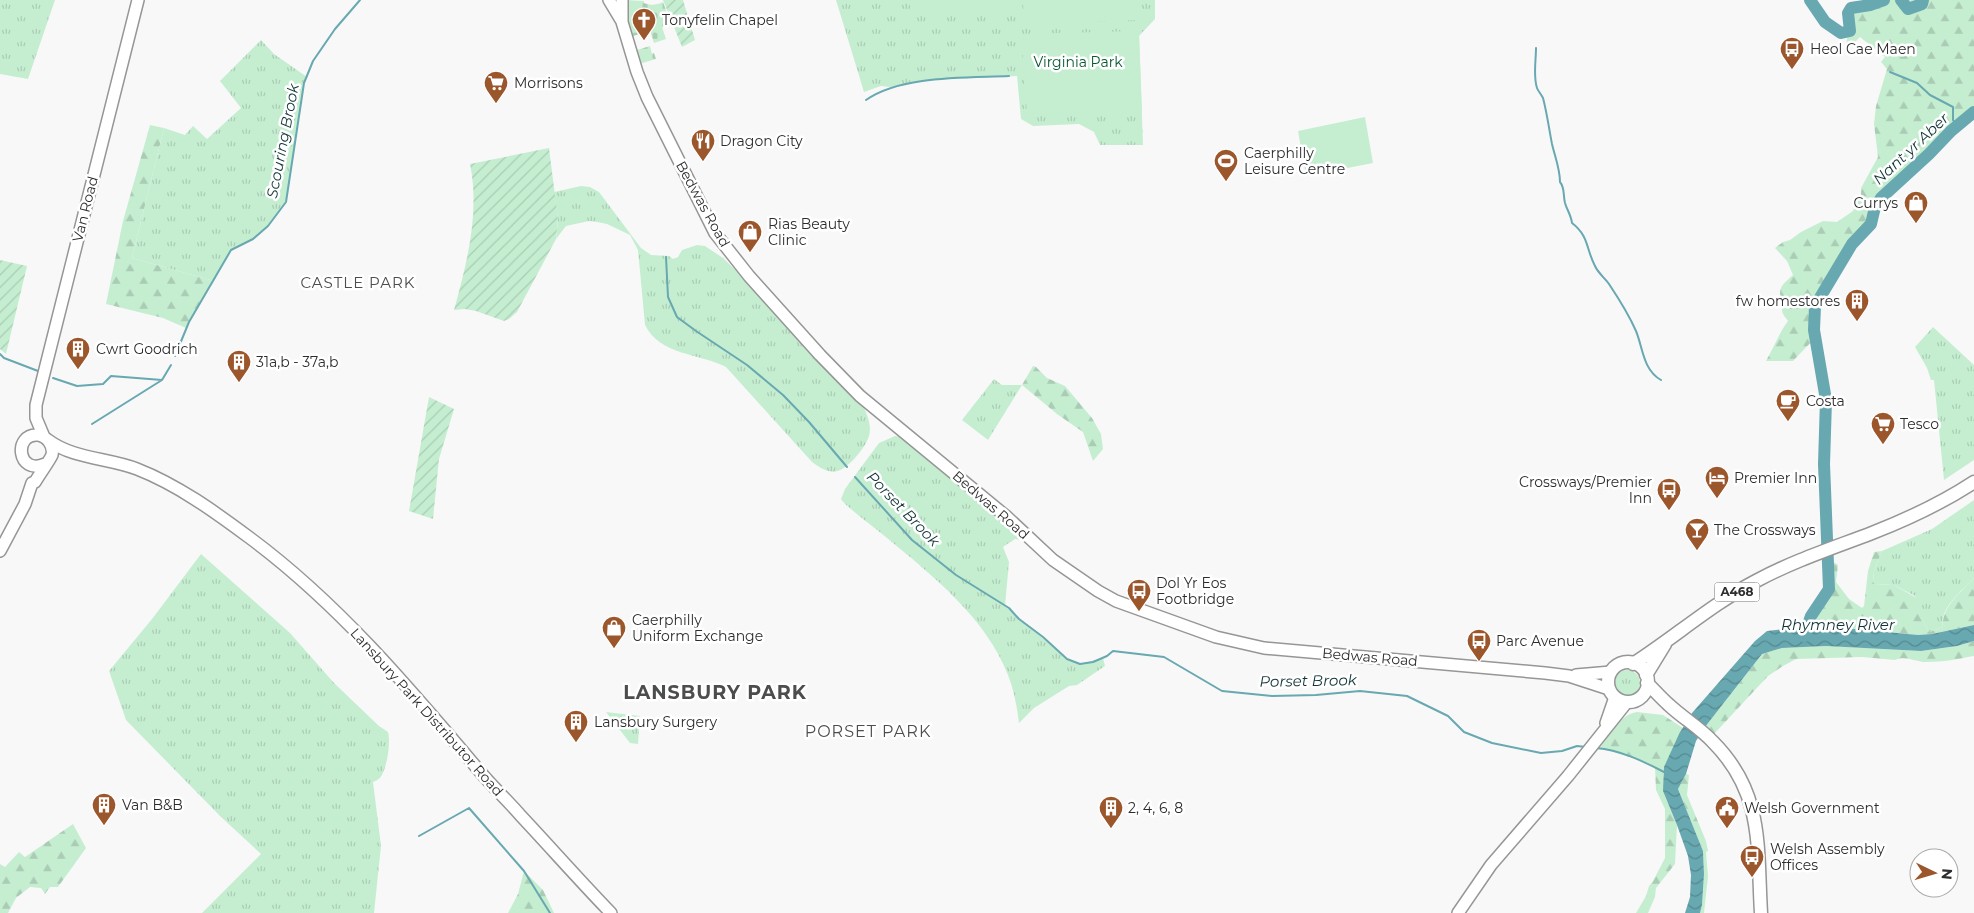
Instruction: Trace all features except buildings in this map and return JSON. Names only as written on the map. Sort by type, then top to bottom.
[{"type":"main road","name":"A468","points":[[1611,672],[1620,664],[1634,664],[1711,608],[1756,580],[1906,519],[1974,482]]},
{"type":"main road","name":"A468","points":[[1631,701],[1644,694],[1647,679],[1666,642]]},
{"type":"main road","points":[[1634,664],[1639,666],[1669,706],[1706,735],[1736,770],[1752,803],[1757,843],[1761,913]]},
{"type":"main road","points":[[1611,672],[1608,678],[1612,693],[1631,701],[1669,706]]},
{"type":"street","name":"Van Road","points":[[30,436],[36,418],[36,405],[49,352],[138,0]]},
{"type":"street","points":[[609,0],[622,22]]},
{"type":"street","points":[[622,0],[622,22]]},
{"type":"street","name":"Bedwas Road","points":[[622,22],[647,97],[712,227],[732,256],[820,355],[860,396],[1000,511],[1053,560],[1084,582],[1116,600],[1168,620],[1216,637],[1264,648],[1569,676]]},
{"type":"street","name":"Van Road","points":[[36,418],[46,439]]},
{"type":"street","points":[[0,551],[25,504],[32,483],[22,456],[23,442],[30,436],[39,435],[46,439],[52,451],[36,482],[32,483]]},
{"type":"street","name":"Lansbury Park Distributor Road","points":[[46,439],[68,451],[136,468],[168,483],[222,518],[276,557],[325,601],[410,689],[484,776],[611,913]]},
{"type":"street","points":[[26,463],[35,467],[47,462],[52,457],[68,451]]},
{"type":"street","points":[[1569,676],[1611,672]]},
{"type":"street","points":[[1569,676],[1612,693],[1603,732]]},
{"type":"street","points":[[1458,913],[1491,865],[1631,701]]},
{"type":"green space","points":[[0,0],[55,0],[28,79],[0,74]]},
{"type":"green space","points":[[625,0],[644,1],[644,3],[651,5],[663,2],[671,24],[662,27],[666,39],[654,43],[650,31],[633,36],[637,50],[650,46],[652,54],[654,53],[656,59],[639,64],[628,29]]},
{"type":"green space","points":[[663,0],[683,0],[695,40],[682,47]]},
{"type":"green space","name":"Virginia Park","points":[[836,0],[1155,0],[1155,19],[1139,36],[1143,145],[1100,145],[1094,132],[1079,124],[1033,126],[1021,119],[1017,76],[929,80],[890,87],[881,86],[864,92]]},
{"type":"green space","points":[[910,0],[1004,0],[1004,12],[910,16]]},
{"type":"green space","points":[[1023,0],[1141,0],[1141,20],[1024,23]]},
{"type":"green space","points":[[1884,0],[1974,0],[1974,112],[1951,131],[1881,198],[1875,207],[1871,224],[1852,244],[1815,306],[1815,338],[1793,361],[1766,361],[1788,321],[1782,311],[1780,290],[1783,284],[1793,275],[1787,261],[1775,248],[1823,221],[1837,222],[1853,211],[1861,195],[1861,188],[1878,157],[1874,124],[1876,106],[1887,69],[1881,62],[1885,57],[1860,37],[1854,43],[1846,44],[1850,24],[1848,13],[1851,8],[1870,5]]},
{"type":"green space","points":[[1139,31],[1142,113],[1027,113],[1021,34]]},
{"type":"green space","points":[[261,40],[274,54],[307,77],[304,83],[286,202],[268,226],[253,239],[231,250],[214,281],[132,258],[164,128],[185,135],[193,126],[207,139],[241,108],[220,81]]},
{"type":"green space","points":[[1365,117],[1373,163],[1306,176],[1298,131]]},
{"type":"green space","points":[[150,125],[164,128],[132,258],[214,281],[186,328],[163,318],[106,304],[123,221]]},
{"type":"green space","points":[[549,148],[558,219],[556,239],[517,312],[504,321],[476,311],[454,310],[471,237],[473,219],[474,200],[470,164]]},
{"type":"green space","points":[[581,186],[590,187],[599,192],[641,248],[651,255],[669,256],[673,259],[678,257],[682,250],[697,245],[705,246],[723,258],[750,284],[864,408],[869,423],[869,435],[864,446],[849,464],[835,472],[819,467],[812,462],[726,367],[671,348],[661,343],[652,335],[645,325],[638,250],[630,235],[607,224],[589,221],[566,226],[556,239],[558,219],[554,192]]},
{"type":"green space","points":[[0,260],[27,266],[6,354],[0,349]]},
{"type":"green space","points":[[1933,327],[1974,365],[1974,460],[1944,480],[1934,380],[1931,380],[1927,368],[1915,347]]},
{"type":"green space","points":[[1033,366],[1047,378],[1065,386],[1092,418],[1101,434],[1103,449],[1093,461],[1083,432],[1057,414],[1022,385]]},
{"type":"green space","points":[[994,379],[1002,385],[1022,385],[988,440],[962,420]]},
{"type":"green space","points":[[429,397],[454,409],[439,459],[433,519],[409,511]]},
{"type":"green space","points":[[895,436],[903,437],[984,503],[1023,540],[1015,539],[1003,547],[1009,562],[1005,606],[1067,659],[1080,664],[1103,658],[1105,666],[1077,685],[1069,686],[1034,708],[1019,723],[1008,675],[998,654],[972,617],[940,583],[841,499],[845,489],[879,443]]},
{"type":"green space","points":[[1974,500],[1974,578],[1948,606],[1943,620],[1943,627],[1929,632],[1921,617],[1915,596],[1894,585],[1875,584],[1873,582],[1874,571],[1882,551],[1932,529]]},
{"type":"green space","points":[[1882,551],[1874,571],[1873,582],[1875,584],[1894,585],[1922,601],[1921,617],[1929,632],[1943,627],[1945,613],[1949,606],[1974,578],[1974,625],[1918,635],[1835,627],[1821,628],[1815,625],[1812,621],[1832,592],[1832,561],[1838,565],[1836,582],[1849,599],[1862,608],[1864,606],[1868,571],[1874,552]]},
{"type":"green space","points":[[201,554],[290,633],[334,683],[379,726],[388,732],[389,749],[385,768],[380,778],[373,782],[381,846],[374,913],[202,913],[261,854],[220,816],[126,720],[109,671],[152,619]]},
{"type":"green space","points":[[1974,641],[1974,656],[1944,661],[1922,662],[1907,658],[1895,660],[1862,657],[1796,659],[1768,676],[1714,734],[1705,727],[1762,654],[1782,648],[1826,646],[1921,651],[1957,646]]},
{"type":"green space","points":[[1627,670],[1636,674],[1640,683],[1636,692],[1627,696],[1618,692],[1614,683],[1618,674]]},
{"type":"green space","points":[[606,712],[640,716],[638,744],[630,743]]},
{"type":"green space","points":[[1637,712],[1663,715],[1683,728],[1663,772],[1665,785],[1663,791],[1677,825],[1675,864],[1656,888],[1655,897],[1648,913],[1636,913],[1665,858],[1665,809],[1656,790],[1655,767],[1649,763],[1600,748],[1620,721]]},
{"type":"green space","points":[[1686,774],[1689,775],[1687,795],[1706,841],[1708,851],[1706,852],[1708,876],[1704,913],[1700,913],[1704,874],[1703,851],[1678,789]]},
{"type":"green space","points":[[73,824],[86,848],[58,887],[50,887],[45,894],[41,888],[30,887],[16,898],[8,913],[0,913],[0,864],[5,867],[19,852],[25,857]]},
{"type":"green space","points":[[524,871],[543,890],[554,913],[508,913],[518,894]]},
{"type":"water","points":[[1974,625],[1974,641],[1957,646],[1921,651],[1826,646],[1782,648],[1762,654],[1696,741],[1686,774],[1678,789],[1703,851],[1704,874],[1700,913],[1685,913],[1690,897],[1691,875],[1688,856],[1663,791],[1664,767],[1679,734],[1692,713],[1755,641],[1767,631],[1807,626],[1918,635]]},
{"type":"waterway","name":"Scouring Brook","points":[[175,356],[189,322],[231,250],[253,239],[268,226],[286,202],[304,83],[313,61],[335,29],[360,0]]},
{"type":"waterway","name":"Nant yr Aber","points":[[1810,0],[1825,22],[1841,33],[1850,31],[1848,13],[1851,8],[1870,5],[1884,0]]},
{"type":"waterway","name":"Nant yr Aber","points":[[1901,0],[1908,9],[1922,4],[1923,0]]},
{"type":"waterway","points":[[1536,48],[1535,73],[1537,89],[1543,98],[1560,182],[1572,223],[1582,233],[1596,269],[1609,284],[1630,319],[1650,371],[1661,380]]},
{"type":"waterway","points":[[1890,72],[1917,83],[1930,95],[1953,107],[1953,120],[1957,126]]},
{"type":"waterway","points":[[866,100],[880,92],[916,82],[935,79],[1009,76]]},
{"type":"waterway","name":"Nant yr Aber","points":[[1804,636],[1811,616],[1829,589],[1824,464],[1826,400],[1814,330],[1815,306],[1852,244],[1871,224],[1875,207],[1881,198],[1951,131],[1974,112]]},
{"type":"waterway","name":"Porset Brook","points":[[666,257],[668,297],[677,317],[747,365],[783,395],[847,467]]},
{"type":"waterway","points":[[0,354],[4,358],[38,371]]},
{"type":"waterway","name":"Scouring Brook","points":[[92,424],[162,380],[171,365]]},
{"type":"waterway","points":[[53,378],[77,386],[103,384],[111,376],[162,380]]},
{"type":"waterway","name":"Porset Brook","points":[[855,477],[912,540],[956,575],[1009,608],[1019,619],[1043,637],[1067,659],[1080,664],[1093,662],[1113,651],[1164,657],[1222,691],[1272,696],[1360,691],[1407,696],[1448,716],[1464,732],[1492,743],[1541,753],[1562,751],[1577,746],[1586,747]]},
{"type":"waterway","name":"Porset Brook","points":[[1596,748],[1623,754],[1664,772]]},
{"type":"waterway","points":[[419,836],[469,808],[524,871],[550,913]]},
{"type":"place","name":"Tonyfelin Chapel","points":[[644,41]]},
{"type":"place","name":"Heol Cae Maen","points":[[1792,70]]},
{"type":"place","name":"Morrisons","points":[[496,104]]},
{"type":"place","name":"Dragon City","points":[[703,162]]},
{"type":"place","name":"Caerphilly Leisure Centre","points":[[1226,182]]},
{"type":"place","name":"Currys","points":[[1916,224]]},
{"type":"place","name":"Rias Beauty Clinic","points":[[750,253]]},
{"type":"place","name":"fw homestores","points":[[1857,322]]},
{"type":"place","name":"Cwrt Goodrich","points":[[78,370]]},
{"type":"place","name":"31a,b - 37a,b","points":[[239,383]]},
{"type":"place","name":"Costa","points":[[1788,422]]},
{"type":"place","name":"Tesco","points":[[1883,445]]},
{"type":"place","name":"Premier Inn","points":[[1717,499]]},
{"type":"place","name":"Crossways/Premier Inn","points":[[1669,511]]},
{"type":"place","name":"The Crossways","points":[[1697,551]]},
{"type":"place","name":"Dol Yr Eos Footbridge","points":[[1139,612]]},
{"type":"place","name":"Caerphilly Uniform Exchange","points":[[614,649]]},
{"type":"place","name":"Parc Avenue","points":[[1479,662]]},
{"type":"place","name":"Lansbury Surgery","points":[[576,743]]},
{"type":"place","name":"Van B&B","points":[[104,826]]},
{"type":"place","name":"2, 4, 6, 8","points":[[1111,829]]},
{"type":"place","name":"Welsh Government","points":[[1727,829]]},
{"type":"place","name":"Welsh Assembly Offices","points":[[1752,878]]},
{"type":"district","name":"CASTLE PARK","points":[[358,283]]},
{"type":"district","name":"LANSBURY PARK","points":[[715,692]]},
{"type":"district","name":"PORSET PARK","points":[[868,731]]},
{"type":"water label","name":"Rhymney River","points":[[1838,625]]}]
